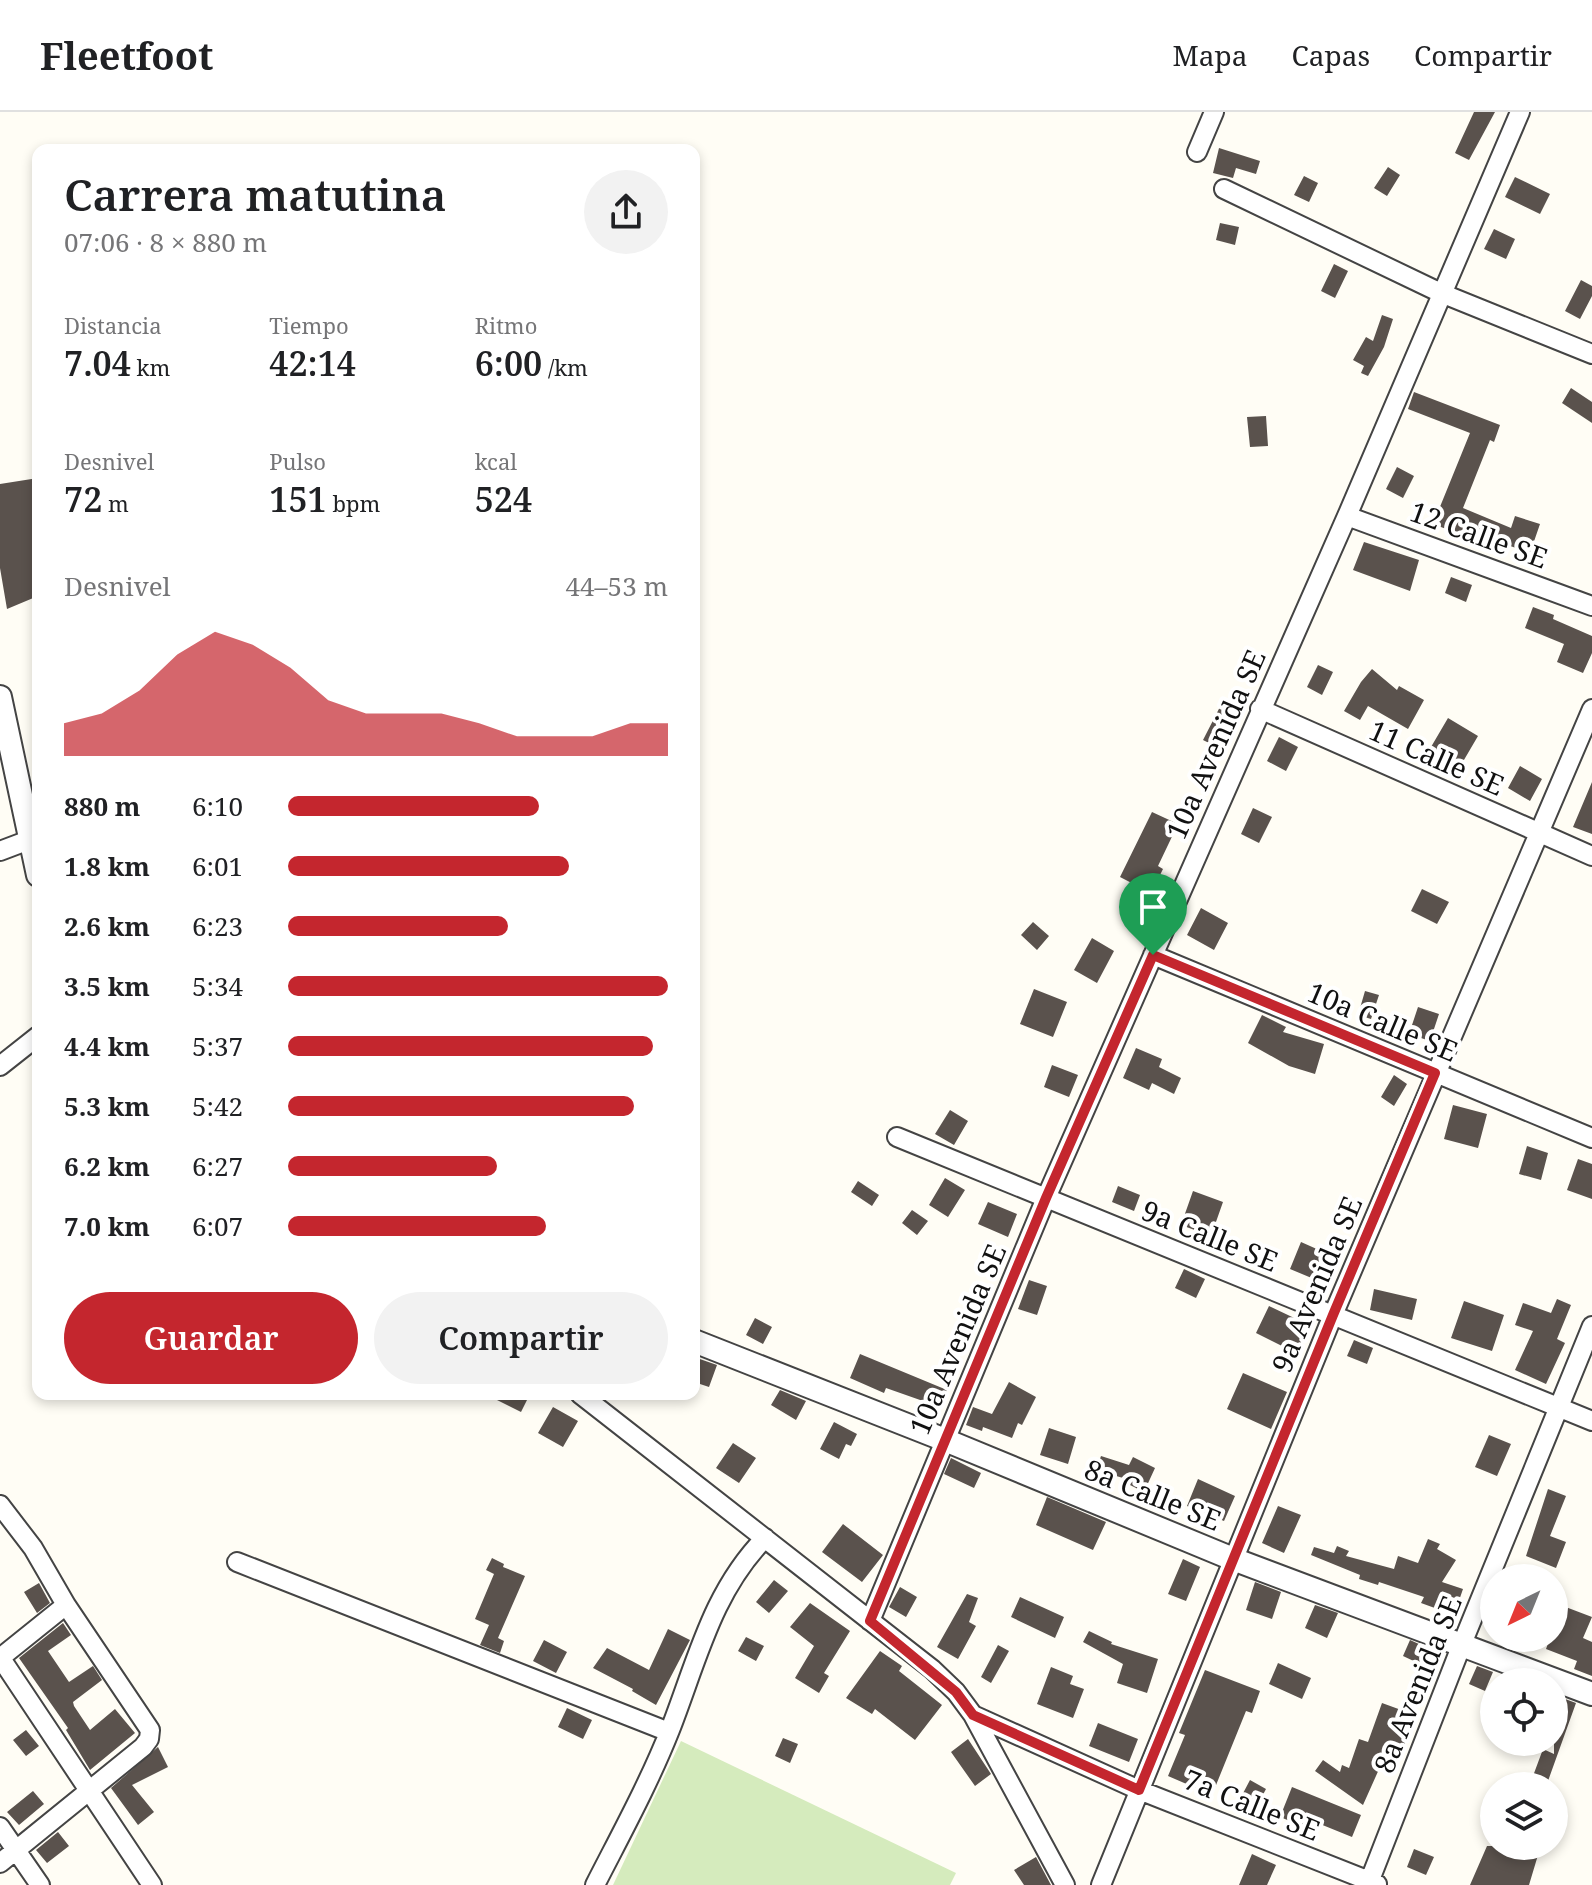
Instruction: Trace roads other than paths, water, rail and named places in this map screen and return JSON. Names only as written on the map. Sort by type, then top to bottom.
[{"type":"street","points":[[1197,152],[1214,112]]},
{"type":"street","name":"10a Avenida SE","points":[[870,1621],[1046,1198],[1347,516],[1520,112]]},
{"type":"street","points":[[1224,189],[1441,293],[1592,354]]},
{"type":"street","name":"12 Calle SE","points":[[1347,516],[1592,606]]},
{"type":"street","points":[[0,697],[5,745],[32,852]]},
{"type":"street","name":"11 Calle SE","points":[[1260,709],[1592,856]]},
{"type":"street","name":"9a Avenida SE","points":[[1101,1885],[1333,1315],[1592,709]]},
{"type":"street","points":[[0,851],[29,840]]},
{"type":"street","name":"10a Calle SE","points":[[1153,955],[1592,1138]]},
{"type":"street","points":[[0,1066],[32,1041]]},
{"type":"street","name":"9a Calle SE","points":[[897,1137],[1592,1421]]},
{"type":"street","name":"8a Avenida SE","points":[[1372,1884],[1462,1644],[1592,1326]]},
{"type":"street","name":"8a Calle SE","points":[[700,1343],[1233,1559],[1592,1694]]},
{"type":"street","points":[[588,1400],[956,1692],[973,1715],[1065,1885]]},
{"type":"street","points":[[0,1505],[33,1548],[66,1605],[150,1730],[143,1747],[0,1863]]},
{"type":"street","points":[[595,1885],[669,1732],[727,1585],[765,1538]]},
{"type":"street","points":[[237,1562],[669,1732]]},
{"type":"street","points":[[66,1605],[0,1657],[152,1885]]},
{"type":"street","name":"7a Calle SE","points":[[973,1715],[1139,1790],[1372,1884]]},
{"type":"street","points":[[0,1827],[40,1885]]}]
